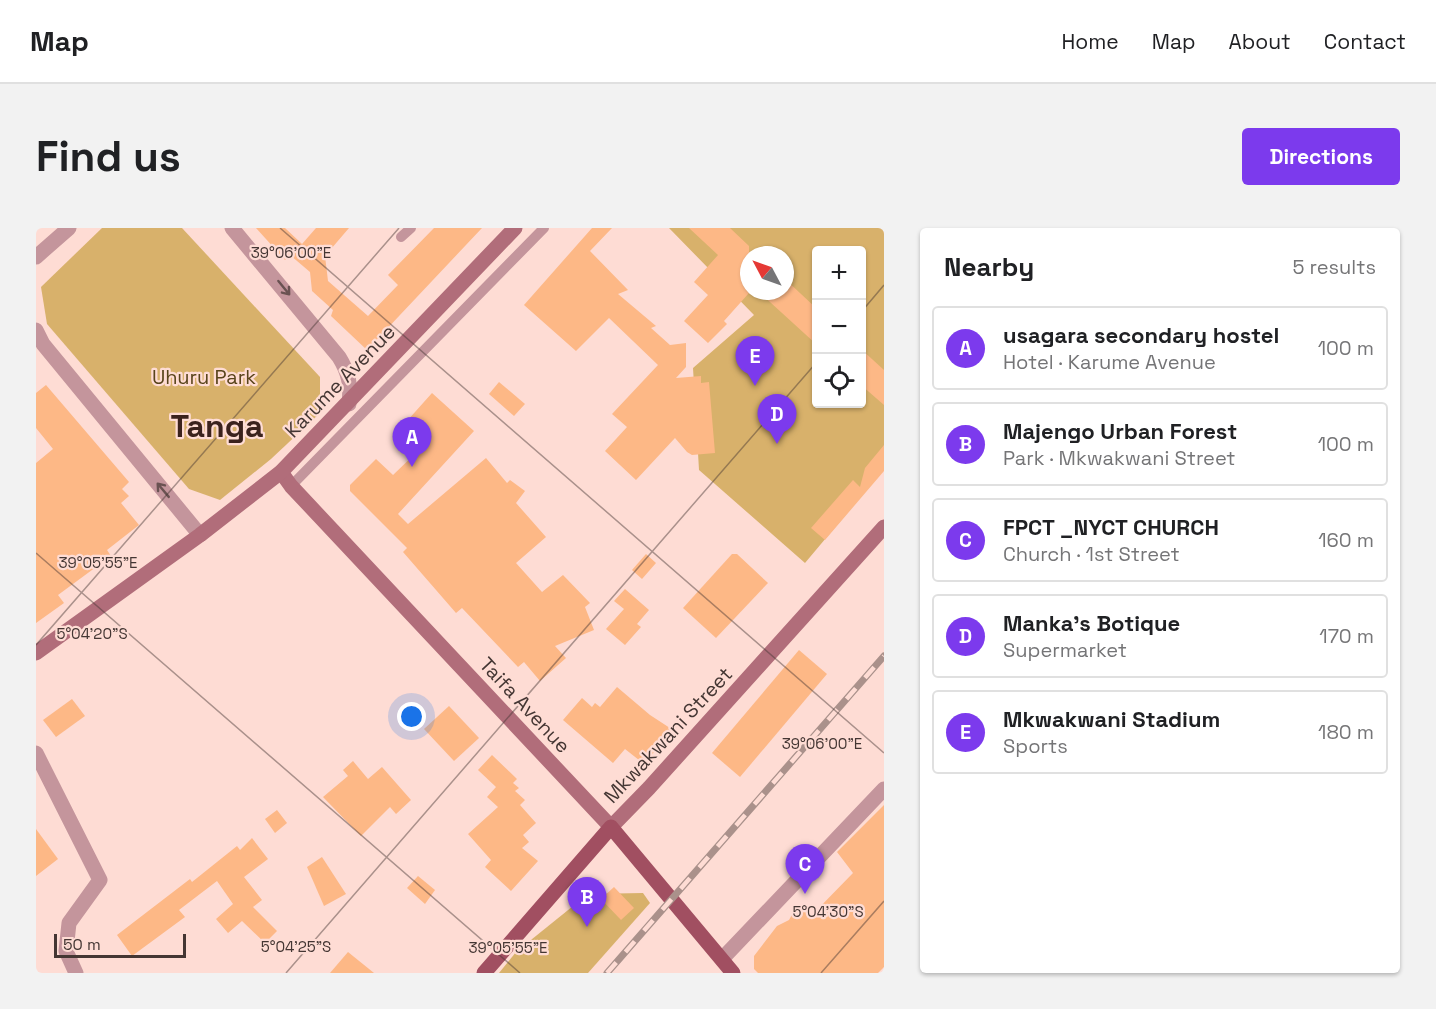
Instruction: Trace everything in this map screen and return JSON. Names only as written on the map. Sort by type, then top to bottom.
[{"type":"main road","name":"Karume Avenue","points":[[36,653],[200,535],[281,472],[349,404],[515,228]]},
{"type":"main road","name":"Taifa Avenue","points":[[281,472],[291,486],[611,827],[733,973]]},
{"type":"main road","name":"Mkwakwani Street","points":[[484,973],[611,827],[649,788],[884,527]]},
{"type":"street","points":[[36,257],[69,228]]},
{"type":"street","points":[[232,228],[339,357],[346,368],[351,386],[349,404]]},
{"type":"street","points":[[36,330],[44,344],[98,412],[200,535]]},
{"type":"street","points":[[36,753],[100,880],[69,922],[66,951],[76,973]]},
{"type":"street","points":[[722,959],[884,789]]},
{"type":"lane","points":[[401,237],[411,228]]},
{"type":"lane","points":[[291,486],[544,228]]},
{"type":"green space","name":"Uhuru Park","points":[[102,228],[182,228],[320,377],[320,413],[271,459],[220,500],[189,489],[47,324],[41,287]]},
{"type":"green space","points":[[669,228],[884,228],[884,469],[805,563],[699,470],[693,368],[754,315]]},
{"type":"green space","points":[[643,893],[650,903],[588,973],[499,973],[516,952],[588,894]]},
{"type":"building","points":[[256,228],[285,228],[302,244],[316,228],[349,228],[325,256],[328,281],[368,316],[398,285],[388,275],[434,228],[482,228],[367,350],[331,316],[333,310],[312,291],[310,272],[290,255],[285,260]]},
{"type":"building","points":[[592,228],[612,228],[590,251],[628,290],[618,294],[656,326],[651,328],[670,345],[686,343],[686,367],[676,378],[701,376],[701,383],[709,382],[715,453],[692,455],[675,438],[636,480],[605,451],[627,427],[612,414],[658,365],[609,318],[576,351],[524,305]]},
{"type":"building","points":[[689,228],[730,228],[749,246],[740,246],[740,300],[743,300],[724,321],[727,324],[708,343],[684,321],[708,295],[694,282],[718,255]]},
{"type":"building","points":[[794,287],[812,304],[812,340],[768,300],[794,300]]},
{"type":"building","points":[[866,354],[884,370],[884,405],[866,389]]},
{"type":"building","points":[[499,382],[525,404],[514,416],[489,394]]},
{"type":"building","points":[[46,385],[129,482],[122,489],[129,496],[121,503],[139,525],[107,550],[111,556],[58,595],[64,603],[36,623],[36,463],[53,449],[36,428],[36,393]]},
{"type":"building","points":[[432,393],[474,431],[398,514],[408,524],[486,458],[507,483],[510,480],[525,491],[516,503],[546,537],[516,563],[542,592],[563,575],[590,603],[585,607],[594,630],[555,646],[566,658],[540,681],[524,662],[518,667],[462,608],[456,613],[403,552],[407,548],[350,491],[350,485],[376,459],[393,475],[419,450],[398,431]]},
{"type":"building","points":[[884,445],[884,471],[825,540],[811,528],[853,480],[860,487],[865,468]]},
{"type":"building","points":[[646,554],[656,563],[642,579],[632,570]]},
{"type":"building","points":[[732,554],[737,554],[768,583],[716,638],[683,608]]},
{"type":"building","points":[[625,589],[649,610],[637,624],[641,627],[625,645],[606,629],[624,609],[614,601]]},
{"type":"building","points":[[799,650],[827,674],[740,777],[712,753]]},
{"type":"building","points":[[617,687],[650,715],[673,730],[644,764],[625,749],[613,763],[563,720],[582,698],[592,707],[595,703],[600,707]]},
{"type":"building","points":[[72,699],[85,716],[56,737],[43,720]]},
{"type":"building","points":[[449,706],[479,738],[454,761],[424,729]]},
{"type":"building","points":[[492,755],[517,779],[513,783],[519,788],[515,791],[525,800],[520,805],[536,823],[523,835],[529,842],[522,848],[538,861],[511,891],[485,867],[491,860],[468,834],[498,807],[487,797],[496,787],[478,770]]},
{"type":"building","points":[[353,761],[368,779],[382,767],[411,800],[396,814],[390,807],[361,836],[323,797],[348,776],[343,770]]},
{"type":"building","points":[[884,805],[884,967],[878,973],[758,973],[754,969],[754,956],[777,926],[789,920],[798,904],[811,916],[853,873],[837,852]]},
{"type":"building","points":[[277,810],[287,823],[275,833],[265,819]]},
{"type":"building","points":[[36,829],[58,859],[36,876]]},
{"type":"building","points":[[252,838],[268,859],[244,877],[262,900],[253,907],[277,931],[265,943],[242,921],[228,933],[216,919],[233,904],[217,881],[179,910],[185,917],[132,956],[117,935],[190,879],[192,882],[237,846],[240,850]]},
{"type":"building","points":[[322,857],[346,894],[324,906],[307,867]]},
{"type":"building","points":[[418,876],[435,890],[425,904],[407,888]]},
{"type":"building","points":[[614,887],[634,908],[621,920],[601,899]]},
{"type":"building","points":[[348,952],[374,973],[330,973]]},
{"type":"railway","points":[[607,973],[884,656]]},
{"type":"place","name":"Mkwakwani Stadium","points":[[755,386]]},
{"type":"place","name":"Manka's Botique","points":[[777,444]]},
{"type":"place","name":"usagara secondary hostel","points":[[412,467]]},
{"type":"place","name":"FPCT _NYCT CHURCH","points":[[805,894]]},
{"type":"place","name":"Majengo Urban Forest","points":[[587,927]]},
{"type":"district","name":"Tanga","points":[[217,426]]}]
